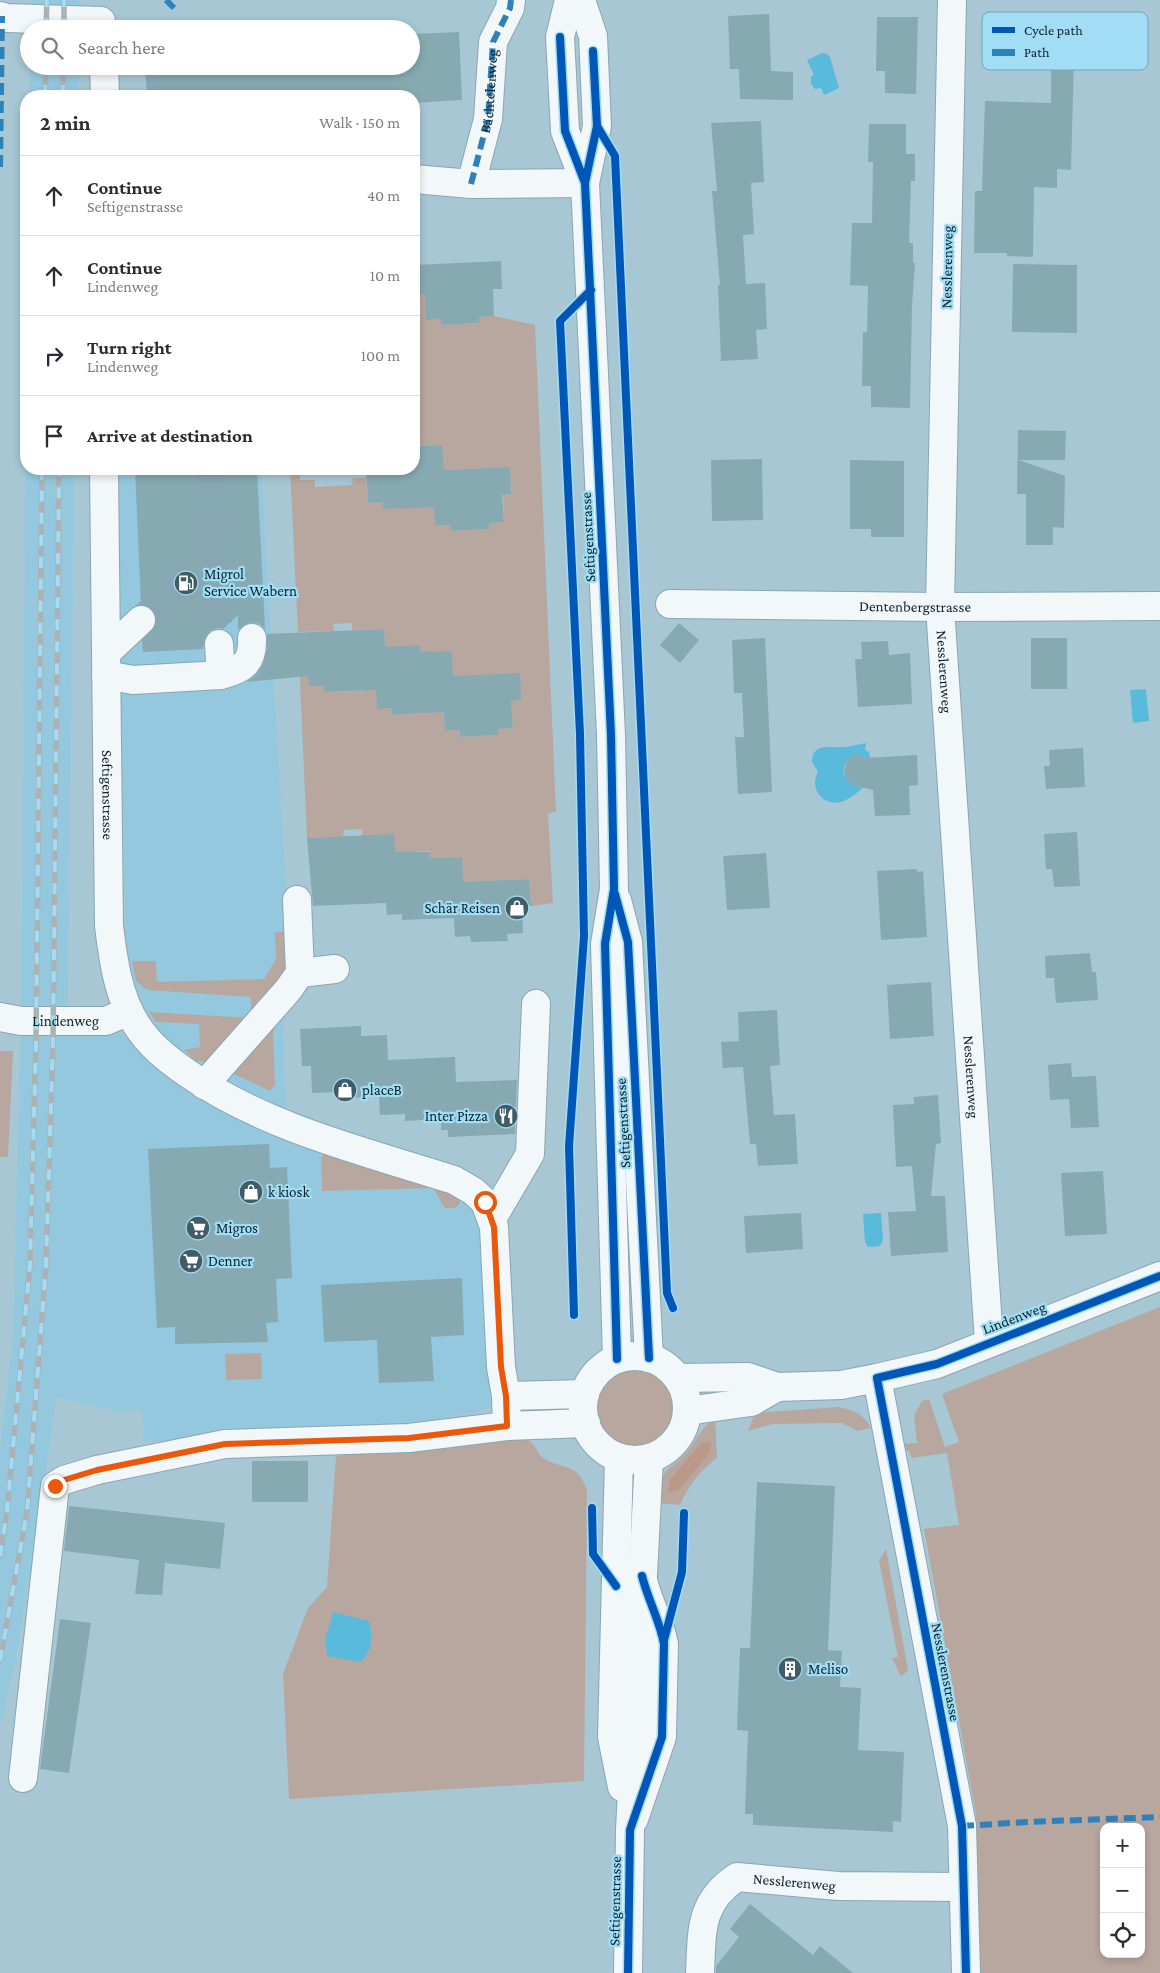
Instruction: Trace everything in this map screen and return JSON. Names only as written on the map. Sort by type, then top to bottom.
[{"type":"street","name":"Bächtelenweg","points":[[471,184],[488,119],[493,42],[512,0]]},
{"type":"street","name":"Seftigenstrasse","points":[[569,0],[560,38],[565,131],[586,183]]},
{"type":"street","name":"Seftigenstrasse","points":[[581,0],[593,36],[597,126],[586,183],[610,727],[614,889],[605,944],[617,1359]]},
{"type":"street","name":"Nesslerenweg","points":[[952,0],[940,607],[989,1342]]},
{"type":"street","points":[[0,16],[7,18],[70,20]]},
{"type":"street","points":[[104,75],[105,90]]},
{"type":"street","points":[[420,180],[471,184],[586,183]]},
{"type":"street","name":"Seftigenstrasse","points":[[104,475],[109,926],[117,975],[135,1023],[147,1041],[164,1057],[204,1085],[292,1128],[465,1185],[485,1202],[492,1219],[495,1242],[501,1367],[506,1396]]},
{"type":"street","name":"Dentenbergstrasse","points":[[670,604],[940,607],[1160,606]]},
{"type":"street","points":[[142,620],[106,664],[134,680],[221,675],[232,672],[246,664],[252,650],[252,638]]},
{"type":"street","points":[[219,644],[221,675]]},
{"type":"street","name":"Seftigenstrasse","points":[[614,889],[628,942],[649,1358]]},
{"type":"street","points":[[204,1085],[300,974],[297,900]]},
{"type":"street","points":[[300,974],[335,968]]},
{"type":"street","points":[[492,1219],[530,1154],[536,1004]]},
{"type":"street","name":"Lindenweg","points":[[0,1017],[21,1021],[106,1021],[130,1011]]},
{"type":"street","name":"Lindenweg","points":[[678,1378],[748,1376],[778,1387],[841,1385],[877,1378],[938,1364],[989,1342],[1160,1276]]},
{"type":"street","points":[[633,1356],[649,1358],[666,1366],[678,1378],[686,1394],[687,1411],[684,1426],[676,1441],[664,1452],[649,1458],[634,1460],[619,1458],[604,1450],[593,1438],[586,1423],[583,1409],[585,1394],[597,1373],[617,1359],[633,1356]]},
{"type":"street","name":"Nesslerenstrasse","points":[[877,1378],[962,1826],[962,1887],[966,1973]]},
{"type":"street","name":"Lindenweg","points":[[687,1411],[750,1402],[778,1387]]},
{"type":"street","points":[[507,1426],[506,1396],[585,1394]]},
{"type":"street","points":[[23,1778],[55,1486],[64,1480],[97,1470],[225,1444],[409,1438],[507,1426],[586,1423]]},
{"type":"street","name":"Seftigenstrasse","points":[[619,1458],[612,1737],[630,1830]]},
{"type":"street","name":"Seftigenstrasse","points":[[628,1973],[630,1830],[649,1458]]},
{"type":"street","name":"Nesslerenweg","points":[[700,1973],[704,1917],[716,1894],[737,1877],[838,1886],[962,1887]]},
{"type":"shaded area","points":[[32,0],[79,0],[79,20],[41,20],[32,18]]},
{"type":"shaded area","points":[[822,53],[830,57],[839,88],[824,95],[821,88],[815,89],[811,84],[811,77],[814,75],[807,60]]},
{"type":"shaded area","points":[[30,75],[79,75],[78,90],[29,90]]},
{"type":"shaded area","points":[[420,294],[425,294],[426,319],[441,318],[441,325],[479,323],[479,317],[494,316],[535,325],[556,812],[548,813],[553,903],[531,906],[529,879],[463,882],[461,857],[430,858],[430,851],[411,852],[395,860],[362,836],[362,829],[344,830],[343,837],[307,838],[299,659],[308,659],[309,686],[324,686],[324,692],[362,691],[376,684],[377,708],[392,708],[393,715],[430,713],[444,706],[445,731],[460,730],[461,737],[498,735],[498,729],[513,728],[511,701],[521,700],[453,676],[421,652],[420,645],[385,654],[384,629],[352,630],[352,623],[333,624],[334,631],[298,632],[290,475],[300,475],[300,480],[315,480],[315,487],[352,485],[353,478],[366,478],[368,503],[383,502],[383,509],[434,500],[451,525],[451,531],[488,529],[489,523],[504,522],[503,495],[511,494],[510,467],[444,470],[442,445],[420,446]]},
{"type":"shaded area","points":[[25,475],[74,475],[67,1035],[103,1029],[115,1031],[128,1039],[146,1057],[461,1197],[477,1218],[484,1242],[493,1405],[486,1409],[405,1426],[144,1442],[142,1410],[118,1411],[56,1397],[43,1494],[15,1664],[0,1726],[0,1449],[13,1337],[21,1023]]},
{"type":"shaded area","points":[[116,475],[261,475],[291,976],[283,1031],[286,1112],[204,1072],[163,1037],[140,1000],[126,955]]},
{"type":"shaded area","points":[[1146,689],[1149,721],[1133,723],[1130,690]]},
{"type":"shaded area","points":[[866,743],[865,750],[869,752],[870,758],[858,755],[851,758],[844,766],[844,771],[848,781],[853,784],[860,787],[867,783],[856,794],[841,802],[834,803],[823,798],[816,790],[815,784],[818,772],[812,762],[816,751],[824,747],[846,747]]},
{"type":"shaded area","points":[[275,932],[291,932],[293,973],[226,1048],[208,1062],[196,1061],[184,1050],[200,1047],[199,1024],[156,1022],[149,1012],[251,1018],[251,997],[147,990],[136,981],[132,961],[156,961],[157,982],[264,979],[276,959]]},
{"type":"shaded area","points":[[279,1012],[273,1034],[275,1084],[270,1091],[230,1072]]},
{"type":"shaded area","points":[[0,1051],[13,1051],[8,1157],[0,1157]]},
{"type":"shaded area","points":[[330,1152],[442,1188],[458,1198],[460,1203],[455,1208],[445,1208],[433,1188],[322,1191],[321,1158],[324,1154]]},
{"type":"shaded area","points":[[881,1213],[883,1240],[880,1246],[868,1247],[865,1242],[863,1214]]},
{"type":"shaded area","points":[[1160,1307],[1160,1973],[980,1973],[976,1913],[978,1870],[976,1814],[924,1529],[959,1525],[947,1453],[912,1458],[909,1451],[902,1449],[901,1444],[917,1443],[914,1415],[922,1401],[929,1399],[945,1447],[959,1442],[942,1394]]},
{"type":"shaded area","points":[[261,1353],[262,1379],[226,1380],[225,1354]]},
{"type":"shaded area","points":[[635,1370],[649,1373],[662,1381],[670,1394],[673,1408],[670,1422],[662,1435],[649,1443],[635,1446],[621,1443],[608,1435],[600,1422],[597,1408],[600,1394],[608,1381],[621,1373]]},
{"type":"shaded area","points":[[839,1407],[858,1413],[871,1428],[857,1431],[842,1423],[773,1424],[748,1431],[755,1413]]},
{"type":"shaded area","points":[[715,1419],[717,1458],[695,1479],[680,1505],[659,1503],[659,1485],[663,1476],[685,1454],[701,1431]]},
{"type":"shaded area","points":[[519,1436],[531,1443],[543,1458],[575,1471],[587,1490],[584,1781],[289,1799],[283,1674],[308,1608],[327,1587],[336,1456]]},
{"type":"shaded area","points":[[711,1442],[710,1452],[679,1490],[668,1493],[670,1480],[701,1443]]},
{"type":"shaded area","points":[[886,1549],[908,1670],[901,1677],[892,1658],[898,1657],[879,1561]]},
{"type":"shaded area","points":[[333,1612],[369,1621],[371,1643],[368,1652],[361,1662],[327,1656],[325,1636]]},
{"type":"building","points":[[769,14],[771,71],[793,72],[793,100],[740,99],[739,69],[730,69],[728,16]]},
{"type":"building","points":[[877,17],[918,17],[916,94],[885,93],[885,71],[876,71]]},
{"type":"building","points":[[459,32],[462,100],[420,103],[420,90],[147,90],[146,75],[420,75],[420,34]]},
{"type":"building","points":[[1051,70],[1074,70],[1071,170],[1057,169],[1057,188],[1034,187],[1033,257],[1007,256],[1007,253],[974,253],[975,191],[982,191],[985,101],[1051,103]]},
{"type":"building","points":[[761,121],[764,182],[751,183],[754,234],[743,235],[746,284],[765,283],[767,329],[756,330],[758,359],[721,361],[718,285],[720,285],[712,191],[717,191],[711,123]]},
{"type":"building","points":[[869,124],[906,124],[906,154],[915,154],[915,181],[911,181],[909,243],[913,243],[913,263],[915,263],[912,306],[910,408],[871,407],[871,386],[862,386],[863,332],[867,332],[868,286],[850,285],[852,223],[872,223],[873,162],[868,162]]},
{"type":"building","points":[[501,261],[502,289],[493,289],[494,316],[479,317],[479,323],[441,325],[441,318],[426,320],[425,294],[420,294],[420,265]]},
{"type":"building","points":[[1013,264],[1077,265],[1077,333],[1012,332]]},
{"type":"building","points":[[1018,430],[1066,431],[1065,460],[1019,460],[1065,476],[1064,528],[1053,527],[1053,545],[1026,545],[1026,494],[1017,494]]},
{"type":"building","points":[[442,445],[444,470],[510,467],[511,494],[502,495],[504,522],[489,523],[489,529],[451,531],[451,525],[435,525],[434,507],[383,509],[383,502],[368,503],[366,475],[420,475],[420,446]]},
{"type":"building","points":[[762,459],[763,520],[712,521],[711,460]]},
{"type":"building","points":[[850,460],[904,461],[904,537],[871,537],[871,529],[850,529]]},
{"type":"building","points":[[135,475],[257,475],[265,629],[260,624],[252,622],[238,630],[238,615],[223,629],[218,628],[210,631],[205,638],[203,649],[143,652],[142,640],[156,625],[156,617],[152,609],[146,605],[141,605]]},
{"type":"building","points":[[679,623],[699,640],[680,663],[660,645]]},
{"type":"building","points":[[384,629],[385,647],[420,645],[421,652],[452,651],[453,676],[520,673],[521,700],[511,701],[513,728],[498,729],[498,735],[460,737],[460,730],[445,731],[444,712],[392,715],[392,708],[377,709],[376,690],[324,692],[324,686],[309,686],[308,676],[247,682],[256,675],[263,664],[267,649],[267,634]]},
{"type":"building","points":[[765,638],[772,792],[738,794],[735,737],[744,737],[742,693],[734,693],[732,640]]},
{"type":"building","points":[[1031,638],[1067,638],[1067,689],[1031,689]]},
{"type":"building","points":[[888,641],[889,655],[910,653],[912,704],[858,707],[855,659],[862,659],[861,642]]},
{"type":"building","points":[[1083,748],[1085,787],[1046,789],[1044,766],[1050,766],[1049,750]]},
{"type":"building","points":[[855,753],[865,758],[917,755],[918,785],[909,786],[910,815],[875,816],[873,790],[853,785],[846,779],[844,772],[846,763]]},
{"type":"building","points":[[1077,832],[1080,886],[1054,887],[1052,869],[1046,869],[1044,834]]},
{"type":"building","points":[[394,834],[395,852],[430,852],[430,858],[462,857],[463,882],[529,879],[531,906],[522,906],[523,933],[507,934],[508,941],[471,942],[470,936],[455,937],[454,918],[402,920],[402,914],[387,915],[386,903],[313,906],[307,838]]},
{"type":"building","points":[[766,853],[770,908],[727,910],[723,856]]},
{"type":"building","points":[[917,869],[917,872],[923,871],[927,937],[881,940],[877,871]]},
{"type":"building","points":[[1090,953],[1092,972],[1096,972],[1098,1000],[1056,1003],[1054,978],[1046,978],[1045,956]]},
{"type":"building","points":[[931,982],[934,1036],[890,1039],[887,985]]},
{"type":"building","points":[[777,1010],[780,1065],[770,1066],[774,1115],[795,1114],[798,1164],[758,1166],[756,1144],[750,1144],[743,1067],[723,1068],[721,1042],[739,1041],[738,1012]]},
{"type":"building","points":[[361,1026],[361,1036],[387,1035],[388,1060],[455,1057],[456,1082],[517,1080],[515,1134],[448,1137],[448,1130],[441,1130],[441,1119],[405,1121],[405,1114],[380,1115],[379,1097],[337,1098],[337,1092],[312,1093],[311,1066],[302,1066],[300,1029]]},
{"type":"building","points":[[1071,1063],[1072,1077],[1096,1076],[1099,1127],[1071,1128],[1069,1099],[1050,1100],[1048,1065]]},
{"type":"building","points":[[938,1095],[941,1143],[936,1144],[931,1196],[945,1196],[948,1252],[891,1256],[888,1212],[916,1211],[912,1166],[896,1167],[893,1105],[914,1104],[914,1097]]},
{"type":"building","points":[[269,1144],[270,1168],[287,1167],[292,1278],[276,1279],[278,1322],[266,1323],[268,1342],[175,1344],[175,1327],[157,1328],[148,1149]]},
{"type":"building","points":[[1103,1171],[1107,1234],[1065,1236],[1061,1173]]},
{"type":"building","points":[[801,1213],[803,1249],[746,1253],[744,1216]]},
{"type":"building","points":[[462,1278],[464,1335],[431,1337],[434,1381],[379,1383],[377,1340],[324,1342],[321,1285]]},
{"type":"building","points":[[252,1461],[308,1461],[308,1502],[252,1502]]},
{"type":"building","name":"Meliso","points":[[757,1482],[835,1486],[828,1650],[842,1651],[840,1687],[861,1688],[858,1750],[904,1752],[901,1822],[893,1821],[893,1832],[753,1825],[753,1814],[745,1814],[748,1731],[737,1730],[740,1648],[750,1648]]},
{"type":"building","points":[[69,1506],[225,1523],[220,1569],[165,1563],[162,1595],[135,1594],[139,1560],[64,1551]]},
{"type":"building","points":[[60,1619],[91,1623],[69,1773],[40,1769]]},
{"type":"building","points":[[750,1904],[813,1955],[820,1946],[853,1973],[716,1973],[716,1966],[739,1937],[730,1929]]},
{"type":"tunnel","points":[[210,475],[219,644]]},
{"type":"tunnel","points":[[141,620],[214,553]]},
{"type":"railway","points":[[46,20],[47,0]]},
{"type":"railway","points":[[64,0],[64,20]]},
{"type":"railway","points":[[45,90],[46,75]]},
{"type":"railway","points":[[63,75],[63,90]]},
{"type":"railway","points":[[0,1556],[7,1511],[30,1264],[36,1041],[42,475]]},
{"type":"railway","points":[[0,1661],[27,1512],[46,1264],[53,1041],[59,475]]},
{"type":"marked path","points":[[166,0],[174,8]]},
{"type":"marked path","points":[[471,184],[488,119],[493,42],[510,8],[511,0]]},
{"type":"marked path","points":[[0,167],[2,16]]},
{"type":"marked path","points":[[962,1826],[1160,1817]]},
{"type":"cycle path","points":[[560,37],[565,131],[585,183]]},
{"type":"cycle path","points":[[593,51],[597,126],[585,183],[611,735],[614,889],[605,944],[617,1359]]},
{"type":"cycle path","points":[[597,126],[615,156],[667,1293],[673,1308]]},
{"type":"cycle path","points":[[574,1315],[569,1146],[584,936],[580,734],[560,321],[591,290]]},
{"type":"cycle path","points":[[615,894],[628,942],[649,1358]]},
{"type":"cycle path","points":[[966,1973],[962,1826],[877,1378],[937,1364],[1160,1276]]},
{"type":"cycle path","points":[[592,1508],[593,1554],[616,1586]]},
{"type":"cycle path","points":[[664,1640],[682,1572],[684,1513]]},
{"type":"cycle path","points":[[628,1973],[630,1830],[662,1737],[664,1644],[642,1576]]},
{"type":"place","name":"Migrol Service Wabern","points":[[186,583]]},
{"type":"place","name":"Schär Reisen","points":[[517,908]]},
{"type":"place","name":"placeB","points":[[345,1090]]},
{"type":"place","name":"Inter Pizza","points":[[506,1116]]},
{"type":"place","name":"k kiosk","points":[[251,1192]]},
{"type":"place","name":"Migros","points":[[198,1228]]},
{"type":"place","name":"Denner","points":[[191,1261]]},
{"type":"place","name":"Meliso","points":[[790,1669]]},
{"type":"route","points":[[55,1486],[64,1480],[97,1470],[225,1444],[409,1438],[507,1426],[506,1396],[501,1367],[494,1227],[485,1202]]}]
